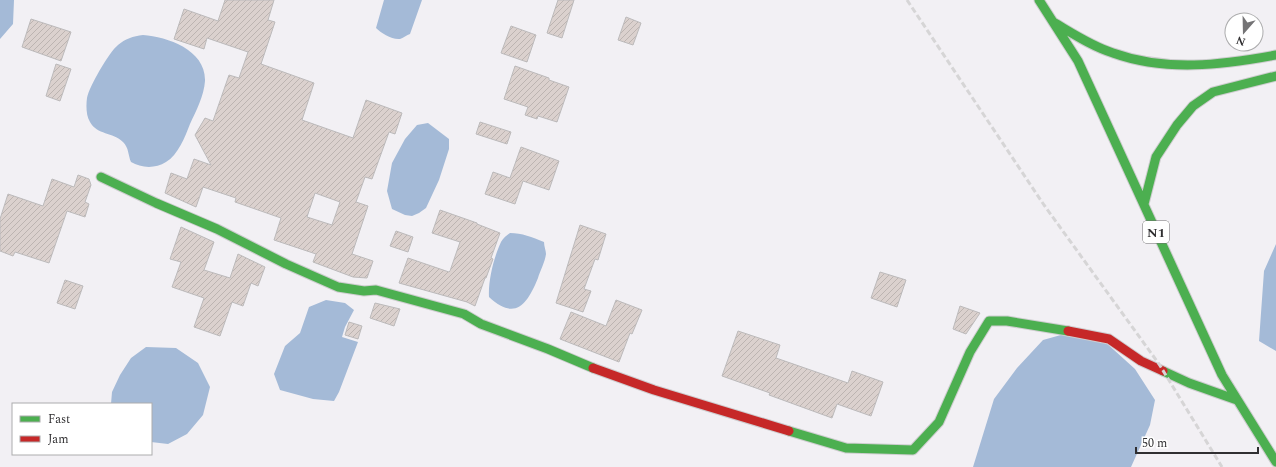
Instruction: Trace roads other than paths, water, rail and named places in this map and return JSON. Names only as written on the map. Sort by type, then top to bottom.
[{"type":"main road","name":"N1","points":[[1039,0],[1078,61],[1222,375],[1276,462]]},
{"type":"main road","points":[[1053,22],[1086,41],[1120,56],[1157,64],[1183,66],[1212,65],[1276,55]]},
{"type":"main road","points":[[1144,204],[1156,157],[1177,125],[1193,106],[1213,92],[1276,76]]},
{"type":"main road","points":[[101,177],[156,203],[217,229],[286,264],[338,287],[364,291],[376,290],[464,314],[481,324],[654,390],[846,448],[913,450],[939,422],[970,352],[989,321],[1007,321],[1048,327],[1109,339],[1141,361],[1189,383],[1237,400]]},
{"type":"water","points":[[0,0],[14,0],[13,24],[0,39]]},
{"type":"water","points":[[384,0],[422,0],[410,34],[397,39],[387,36],[376,28]]},
{"type":"water","points":[[143,35],[153,36],[174,42],[184,47],[199,61],[204,70],[205,81],[199,103],[178,150],[166,162],[153,167],[139,166],[131,162],[125,144],[115,136],[101,131],[93,126],[89,120],[87,110],[87,98],[95,78],[114,49],[123,41]]},
{"type":"water","points":[[428,123],[449,139],[449,149],[439,180],[426,208],[412,216],[405,215],[392,209],[387,191],[392,163],[405,139],[417,125]]},
{"type":"water","points":[[510,233],[531,237],[544,242],[546,254],[534,288],[525,302],[519,307],[513,309],[506,308],[498,304],[489,297],[492,269],[496,255],[502,241]]},
{"type":"water","points":[[1276,244],[1276,351],[1259,341],[1264,271]]},
{"type":"water","points":[[326,300],[345,303],[354,310],[345,327],[342,337],[358,342],[339,392],[334,401],[313,399],[280,390],[274,374],[285,346],[300,333],[309,307]]},
{"type":"water","points":[[1068,333],[1103,340],[1135,369],[1155,400],[1150,425],[1131,467],[973,467],[994,399],[1017,368],[1043,340]]},
{"type":"water","points":[[146,347],[176,348],[198,363],[210,387],[203,415],[187,434],[168,444],[152,442],[152,403],[111,403],[112,392],[120,375],[131,358]]},
{"type":"railway","points":[[907,0],[1044,205],[1159,364],[1222,467]]}]
